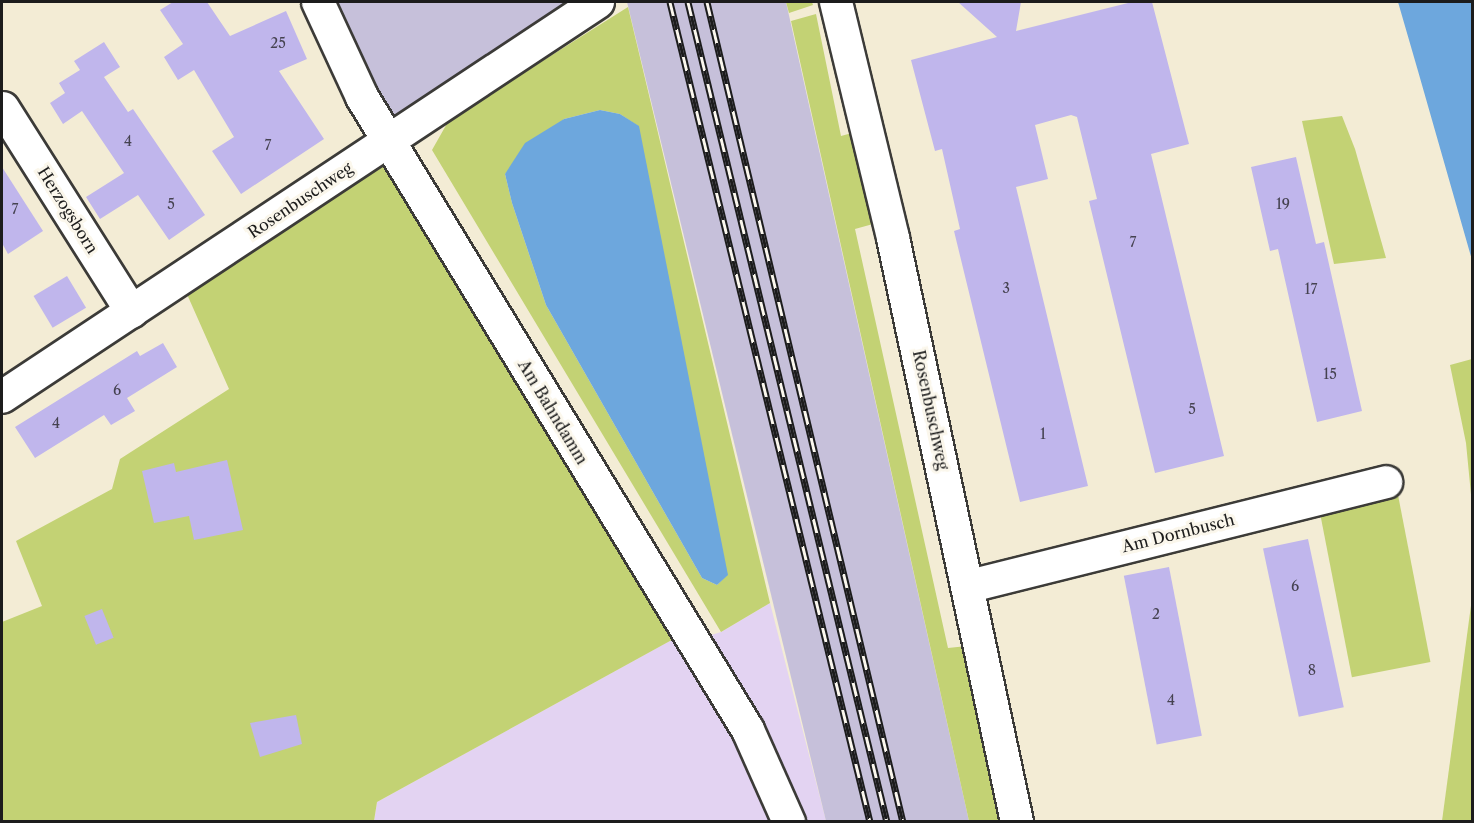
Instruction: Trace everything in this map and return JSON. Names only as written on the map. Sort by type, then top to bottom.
[{"type":"street","name":"Am Bahndamm","points":[[318,2],[362,97],[748,730],[789,822]]},
{"type":"street","name":"Rosenbuschweg","points":[[2,397],[598,2]]},
{"type":"street","name":"Rosenbuschweg","points":[[836,2],[893,238],[970,586],[1017,822]]},
{"type":"street","name":"Herzogsborn","points":[[3,108],[132,312]]},
{"type":"street","name":"Am Dornbusch","points":[[970,586],[1386,482]]},
{"type":"shaded area","points":[[318,2],[578,2],[383,130]]},
{"type":"shaded area","points":[[627,2],[786,2],[969,821],[826,821]]},
{"type":"shaded area","points":[[770,603],[826,821],[374,822],[377,802],[686,632],[692,641],[721,632]]},
{"type":"green space","points":[[786,2],[812,2],[813,5],[789,13]]},
{"type":"green space","points":[[628,7],[770,603],[721,632],[432,150],[449,120]],"holes":[[[600,110],[620,114],[638,126],[727,575],[717,585],[702,578],[546,305],[512,203],[505,174],[564,119]]]},
{"type":"green space","points":[[816,14],[841,136],[852,133],[873,224],[855,229],[948,648],[967,646],[1004,821],[969,821],[791,21]]},
{"type":"green space","points":[[1342,116],[1355,149],[1386,258],[1334,264],[1302,121]]},
{"type":"green space","points":[[385,161],[679,636],[377,802],[374,821],[2,822],[2,622],[42,606],[16,541],[112,489],[120,459],[229,389],[186,292]]},
{"type":"green space","points":[[1472,359],[1472,505],[1466,443],[1450,365]]},
{"type":"green space","points":[[1398,495],[1430,662],[1352,677],[1319,510]]},
{"type":"green space","points":[[1472,598],[1472,821],[1442,821]]},
{"type":"water","points":[[1398,2],[1472,2],[1472,260],[1418,71]]},
{"type":"water","points":[[600,110],[620,114],[639,126],[728,575],[717,585],[702,578],[546,305],[512,203],[505,174],[525,143],[564,119]]},
{"type":"building","points":[[173,2],[207,2],[230,36],[286,11],[307,59],[279,71],[324,139],[241,194],[212,151],[234,137],[194,70],[178,80],[164,57],[183,44],[160,10]]},
{"type":"building","points":[[958,2],[1021,2],[1016,31],[1132,2],[1152,2],[1189,144],[1151,154],[1224,456],[1155,473],[1089,201],[1097,199],[1077,117],[1071,115],[1035,125],[1048,179],[1016,187],[1088,486],[1020,502],[954,231],[960,229],[942,149],[935,151],[911,60],[997,37]]},
{"type":"building","points":[[104,42],[120,67],[104,77],[128,112],[133,109],[205,215],[169,240],[138,195],[100,219],[86,197],[124,173],[82,111],[63,124],[50,103],[65,93],[59,83],[80,70],[74,61]]},
{"type":"building","points":[[1296,157],[1316,244],[1324,242],[1362,411],[1317,422],[1278,249],[1270,251],[1251,167]]},
{"type":"building","points":[[2,167],[43,231],[8,254],[2,243]]},
{"type":"building","points":[[67,276],[86,308],[53,328],[34,296]]},
{"type":"building","points":[[163,343],[177,367],[127,398],[135,411],[111,425],[104,415],[35,458],[15,427],[137,351],[140,356]]},
{"type":"building","points":[[227,460],[243,530],[194,540],[189,516],[154,523],[142,471],[174,463],[176,472]]},
{"type":"building","points":[[1308,539],[1344,707],[1299,717],[1263,549]]},
{"type":"building","points":[[1169,567],[1202,736],[1157,745],[1124,576]]},
{"type":"building","points":[[102,609],[114,638],[96,645],[84,616]]},
{"type":"building","points":[[296,715],[302,744],[260,757],[250,723]]},
{"type":"railway","points":[[670,2],[870,822]]},
{"type":"railway","points":[[688,2],[887,822]]},
{"type":"railway","points":[[707,2],[903,822]]}]
